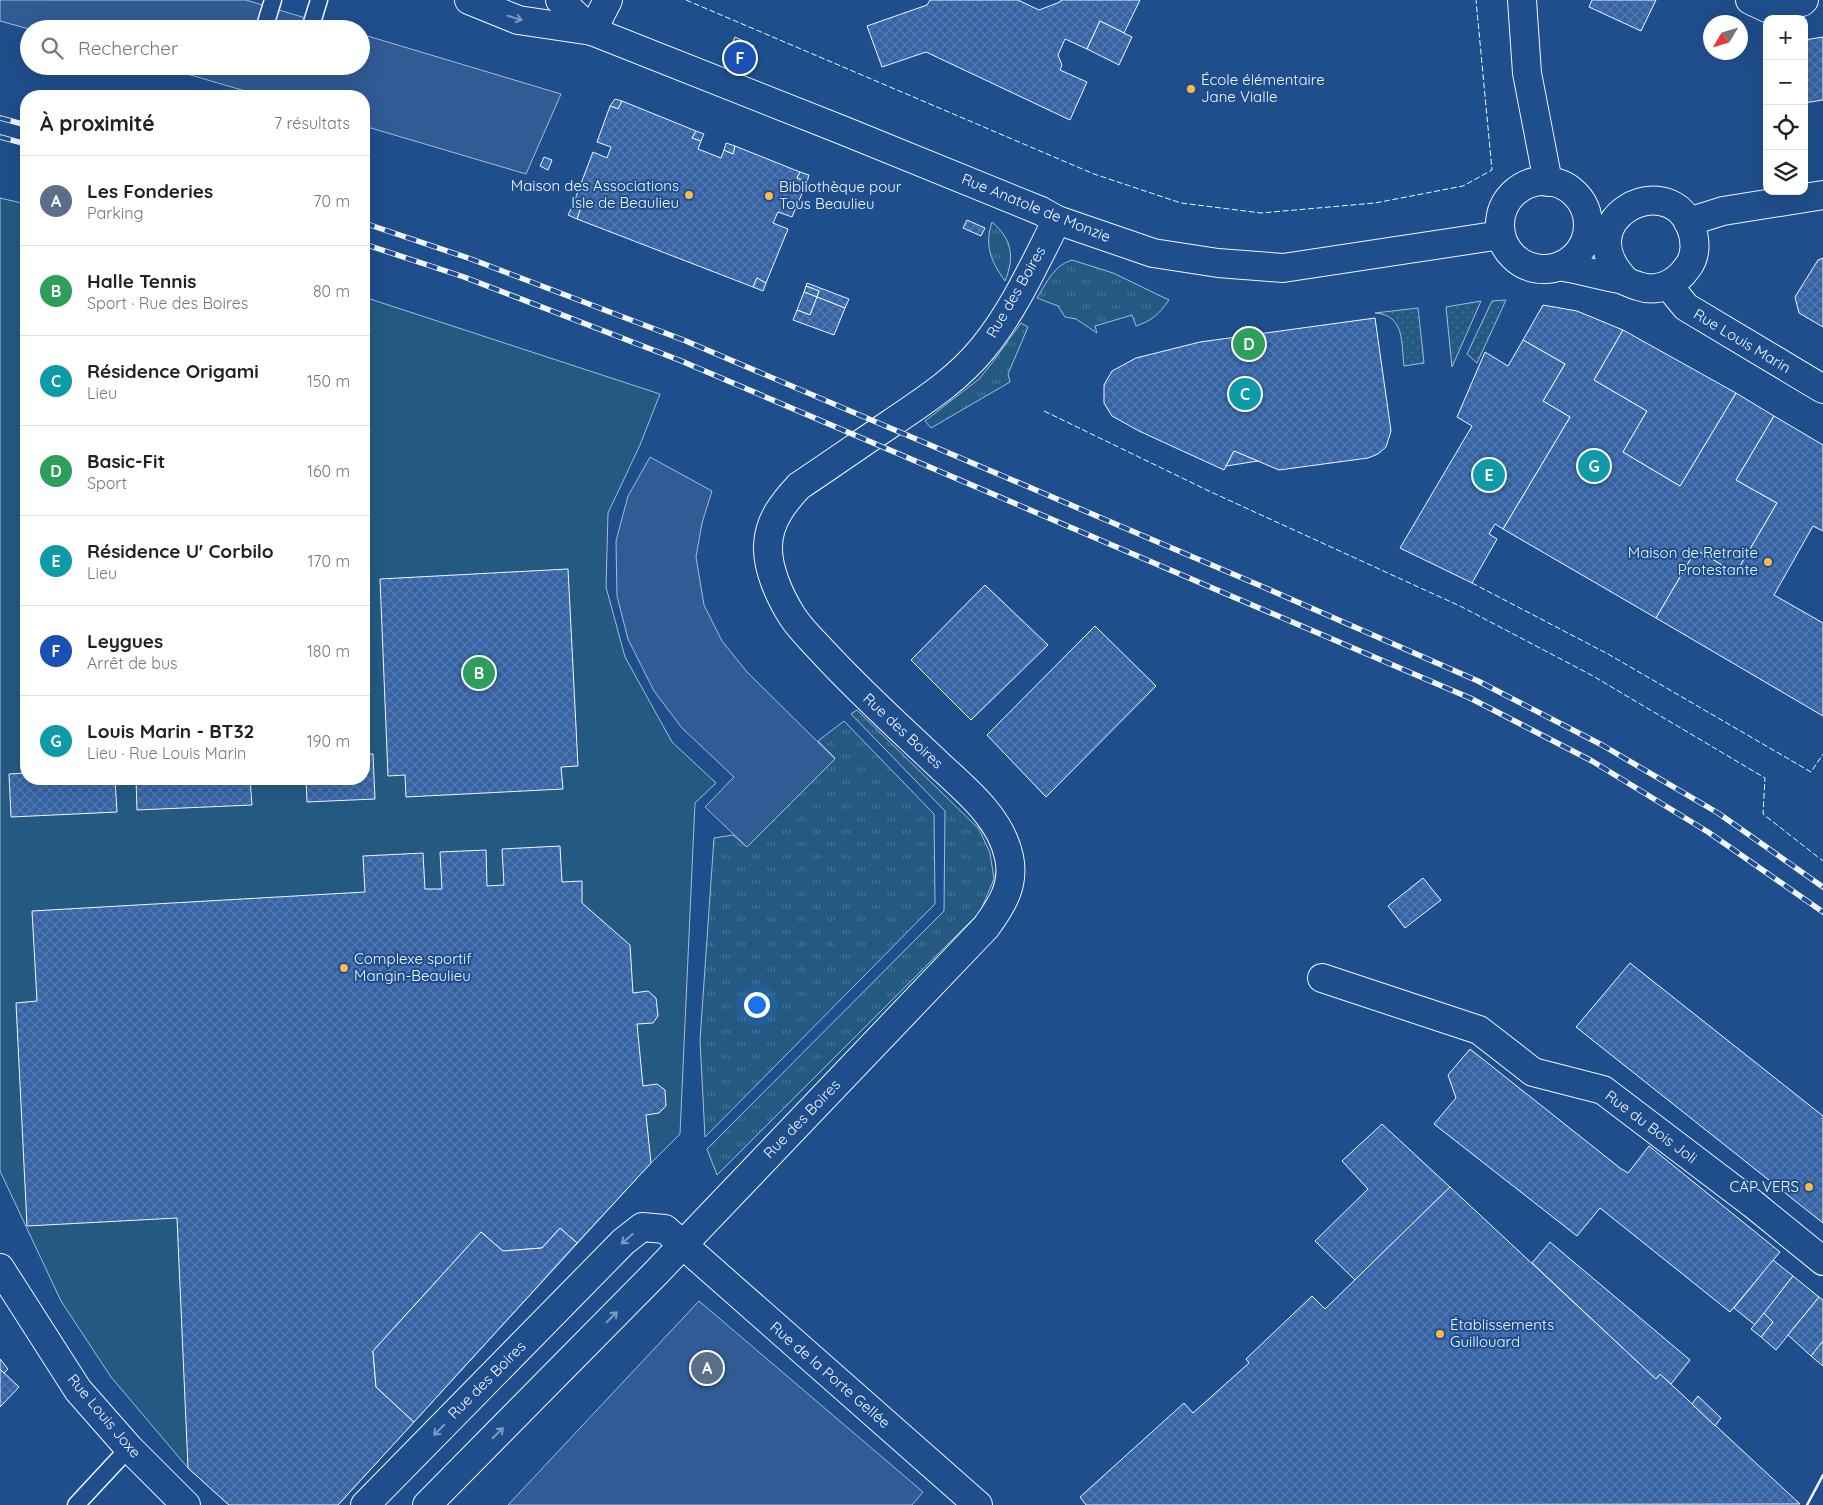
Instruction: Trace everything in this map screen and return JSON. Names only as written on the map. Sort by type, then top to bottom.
[{"type":"street","name":"Rue Anatole de Monzie","points":[[469,0],[518,20],[592,31],[842,130],[1057,220],[1153,253],[1218,262],[1284,268],[1502,235]]},
{"type":"street","name":"Rue Anatole de Monzie","points":[[560,0],[592,31]]},
{"type":"street","points":[[592,31],[608,0]]},
{"type":"street","points":[[1522,0],[1527,73],[1548,182]]},
{"type":"street","points":[[1750,0],[1767,8],[1802,2],[1804,0]]},
{"type":"street","points":[[1538,181],[1554,182],[1569,188],[1580,200],[1587,215],[1588,231],[1583,245],[1574,258],[1560,266],[1545,269],[1532,268],[1508,252],[1500,225],[1502,211],[1510,197],[1522,187],[1538,181]]},
{"type":"street","points":[[1688,222],[1722,211],[1823,195]]},
{"type":"street","points":[[1580,200],[1629,206]]},
{"type":"street","points":[[1560,266],[1626,281],[1639,287],[1652,289],[1668,285],[1680,277],[1690,265],[1695,250],[1694,235],[1688,222],[1676,208],[1661,202],[1644,201],[1629,206],[1617,216],[1609,231],[1606,245],[1609,259],[1616,271],[1626,281]]},
{"type":"street","name":"Rue des Boires","points":[[427,1505],[682,1245],[986,926],[1002,904],[1010,880],[1009,858],[1002,834],[975,798],[850,682],[793,617],[778,589],[768,546],[773,521],[786,500],[799,486],[938,392],[963,370],[983,348],[1000,326],[1014,302],[1057,220]]},
{"type":"street","name":"Rue Louis Marin","points":[[1668,285],[1686,307],[1823,390]]},
{"type":"street","name":"Rue du Bois Joli","points":[[1322,978],[1479,1030],[1533,1072],[1603,1090],[1745,1198],[1823,1261]]},
{"type":"street","name":"Rue des Boires","points":[[365,1505],[623,1242],[642,1226],[665,1229],[682,1245]]},
{"type":"street","name":"Rue de la Porte Gellée","points":[[682,1245],[978,1505]]},
{"type":"street","name":"Rue Louis Joxe","points":[[0,1268],[78,1390],[129,1448],[186,1505]]},
{"type":"lane","points":[[267,20],[273,0]]},
{"type":"lane","points":[[313,20],[319,0]]},
{"type":"lane","points":[[76,1505],[129,1448]]},
{"type":"green space","name":"Complexe sportif Mangin-Beaulieu","points":[[0,198],[20,203],[20,785],[370,785],[370,299],[660,394],[640,445],[608,513],[606,587],[625,657],[672,742],[716,783],[695,803],[680,1134],[651,1163],[338,1505],[229,1505],[188,1468],[111,1377],[61,1301],[0,1171]]},
{"type":"green space","points":[[992,222],[1004,235],[1010,249],[1010,264],[1005,281],[990,253],[989,239]]},
{"type":"green space","points":[[1072,260],[1113,273],[1169,300],[1147,322],[1136,326],[1132,315],[1095,326],[1097,333],[1076,319],[1065,317],[1058,306],[1037,298],[1056,270]]},
{"type":"green space","points":[[1506,300],[1477,363],[1467,354],[1492,301]]},
{"type":"green space","points":[[1481,301],[1452,367],[1446,307]]},
{"type":"green space","points":[[1418,308],[1424,363],[1404,366],[1400,331],[1397,324],[1385,315],[1375,313]]},
{"type":"green space","points":[[1021,323],[1028,327],[1008,374],[1010,382],[931,428],[925,421],[979,379]]},
{"type":"green space","points":[[857,710],[979,829],[990,853],[994,879],[980,912],[717,1175],[707,1149],[944,911],[945,811],[851,714]]},
{"type":"green space","points":[[844,721],[934,814],[935,904],[705,1137],[700,1040],[714,838],[733,835],[747,847],[835,758],[818,741]]},
{"type":"shaded area","points":[[0,0],[246,0],[312,20],[20,20],[20,27],[0,21]]},
{"type":"shaded area","points":[[370,37],[561,94],[526,174],[370,128],[370,90],[242,90],[191,75],[370,75]]},
{"type":"shaded area","points":[[650,457],[712,491],[702,523],[696,557],[704,605],[722,641],[747,672],[835,759],[747,847],[705,807],[734,777],[682,728],[654,691],[628,639],[617,596],[616,541],[628,496]]},
{"type":"shaded area","points":[[699,1301],[923,1492],[912,1505],[508,1505]]},
{"type":"building","points":[[930,0],[1018,0],[1039,10],[1061,0],[1140,0],[1124,33],[1100,21],[1087,49],[1065,39],[1058,55],[1062,65],[1060,70],[1087,82],[1070,120],[926,52],[882,67],[867,26],[927,5]]},
{"type":"building","points":[[1592,0],[1656,0],[1641,31],[1589,7]]},
{"type":"building","points":[[1100,21],[1132,37],[1119,65],[1087,49]]},
{"type":"building","points":[[735,37],[754,46],[750,53],[732,44]]},
{"type":"building","points":[[1823,37],[1823,100],[1808,102],[1808,60],[1808,39]]},
{"type":"building","points":[[615,99],[622,101],[618,109],[610,106]]},
{"type":"building","name":"Maison des Associations Isle de Beaulieu","points":[[622,101],[696,131],[692,138],[701,141],[698,149],[721,158],[724,150],[733,154],[735,146],[800,172],[797,178],[807,182],[792,217],[778,212],[773,223],[788,229],[766,283],[757,278],[753,287],[577,219],[580,210],[572,207],[593,152],[607,158],[611,147],[597,142],[610,106],[618,109]]},
{"type":"building","points":[[696,131],[704,134],[701,141],[692,138]]},
{"type":"building","points":[[726,143],[735,146],[733,154],[724,150]]},
{"type":"building","points":[[544,157],[552,160],[548,170],[540,166]]},
{"type":"building","points":[[800,172],[809,175],[807,182],[797,178]]},
{"type":"building","points":[[572,207],[580,210],[577,219],[568,215]]},
{"type":"building","points":[[967,220],[985,228],[981,236],[963,228]]},
{"type":"building","points":[[1823,258],[1823,327],[1799,313],[1795,297],[1818,260]]},
{"type":"building","points":[[757,278],[766,283],[763,291],[753,287]]},
{"type":"building","points":[[807,283],[849,299],[845,308],[817,297],[819,291],[806,286]]},
{"type":"building","points":[[806,286],[819,291],[817,297],[804,292]]},
{"type":"building","points":[[804,292],[817,297],[810,315],[797,310]]},
{"type":"building","points":[[817,297],[845,308],[834,335],[793,320],[797,310],[810,315]]},
{"type":"building","points":[[1543,305],[1577,311],[1623,330],[1594,380],[1647,411],[1623,452],[1680,486],[1736,393],[1774,416],[1736,480],[1777,503],[1736,573],[1696,550],[1656,618],[1503,529],[1570,417],[1543,401],[1565,364],[1523,340]]},
{"type":"building","points":[[1375,318],[1391,431],[1386,447],[1378,454],[1368,458],[1279,470],[1234,451],[1224,470],[1139,431],[1112,416],[1104,403],[1104,385],[1112,371],[1136,358],[1200,342]]},
{"type":"building","points":[[1623,330],[1736,393],[1680,486],[1623,452],[1647,411],[1594,380]]},
{"type":"building","points":[[1523,340],[1565,364],[1543,401],[1570,417],[1503,529],[1495,524],[1489,534],[1497,539],[1472,583],[1400,548],[1472,426],[1457,417],[1485,352],[1508,366]]},
{"type":"building","name":"Maison de Retraite Protestante","points":[[1774,416],[1823,445],[1823,531],[1813,526],[1774,595],[1823,623],[1823,716],[1656,618],[1696,550],[1736,573],[1777,503],[1736,480]]},
{"type":"building","points":[[1234,451],[1258,461],[1226,466]]},
{"type":"building","points":[[568,569],[578,766],[561,767],[563,789],[406,797],[405,775],[388,776],[380,579]]},
{"type":"building","points":[[985,585],[1048,645],[971,720],[911,660]]},
{"type":"building","points":[[1095,626],[1156,686],[1046,797],[987,735]]},
{"type":"building","points":[[370,754],[373,754],[375,799],[307,802],[306,785],[370,785]]},
{"type":"building","points":[[20,773],[20,785],[115,785],[117,812],[11,817],[9,774]]},
{"type":"building","points":[[136,785],[250,785],[252,805],[137,810]]},
{"type":"building","points":[[560,846],[562,882],[582,881],[582,903],[630,945],[633,993],[648,991],[656,998],[658,1016],[653,1023],[637,1024],[643,1086],[657,1084],[665,1090],[666,1106],[659,1113],[646,1115],[651,1163],[577,1243],[560,1228],[542,1248],[503,1251],[481,1232],[373,1351],[376,1387],[414,1422],[338,1505],[229,1505],[188,1468],[177,1218],[27,1226],[16,1003],[37,1001],[32,911],[365,892],[363,856],[423,853],[425,889],[442,889],[440,852],[486,850],[487,886],[504,885],[502,849]]},
{"type":"building","points":[[1423,878],[1441,900],[1405,928],[1388,906]]},
{"type":"building","points":[[1630,963],[1823,1116],[1823,1223],[1576,1027]]},
{"type":"building","points":[[1470,1049],[1620,1168],[1628,1173],[1649,1146],[1780,1252],[1730,1312],[1600,1208],[1577,1236],[1434,1124],[1456,1098],[1448,1075]]},
{"type":"building","points":[[1382,1124],[1450,1187],[1355,1280],[1315,1241],[1368,1189],[1342,1161]]},
{"type":"building","name":"Établissements Guillouard","points":[[1450,1187],[1656,1379],[1660,1374],[1800,1504],[1086,1505],[1080,1497],[1184,1403],[1193,1413],[1249,1363],[1246,1359],[1312,1296],[1325,1309]]},
{"type":"building","points":[[560,1228],[577,1243],[414,1422],[376,1387],[373,1351],[481,1232],[503,1251],[542,1248]]},
{"type":"building","points":[[1550,1242],[1690,1360],[1671,1384],[1660,1374],[1656,1379],[1532,1263]]},
{"type":"building","points":[[1773,1260],[1793,1276],[1755,1325],[1734,1308]]},
{"type":"building","points":[[1793,1276],[1819,1297],[1776,1350],[1761,1337],[1773,1322],[1764,1313]]},
{"type":"building","points":[[1819,1297],[1823,1300],[1823,1341],[1811,1356],[1788,1335]]},
{"type":"building","points":[[1764,1313],[1773,1322],[1761,1337],[1751,1329]]},
{"type":"building","points":[[1823,1341],[1823,1366],[1811,1356]]},
{"type":"building","points":[[0,1359],[8,1369],[4,1373],[0,1369]]},
{"type":"building","points":[[0,1369],[19,1387],[0,1407]]},
{"type":"building","points":[[1698,1396],[1721,1418],[1715,1426],[1692,1404]]},
{"type":"railway","points":[[0,118],[20,123]]},
{"type":"railway","points":[[0,137],[20,142]]},
{"type":"railway","points":[[370,225],[471,259],[686,341],[1261,586],[1478,681],[1602,745],[1718,813],[1823,887]]},
{"type":"railway","points":[[370,246],[464,277],[679,360],[1470,698],[1592,761],[1708,832],[1823,912]]},
{"type":"fence","points":[[686,0],[1094,174],[1181,203],[1261,213],[1375,203],[1463,186],[1492,170],[1476,0]]},
{"type":"fence","points":[[1044,411],[1211,492],[1462,607],[1593,676],[1765,778],[1763,814],[1823,861]]},
{"type":"fence","points":[[1472,583],[1608,654],[1811,772],[1823,754]]},
{"type":"wall","points":[[1807,1505],[1823,1475]]},
{"type":"place","name":"Leygues","points":[[740,58]]},
{"type":"place","name":"École élémentaire Jane Vialle","points":[[1191,89]]},
{"type":"place","name":"Maison des Associations Isle de Beaulieu","points":[[689,195]]},
{"type":"place","name":"Bibliothèque pour Tous Beaulieu","points":[[769,196]]},
{"type":"place","name":"Basic-Fit","points":[[1249,344]]},
{"type":"place","name":"Résidence Origami","points":[[1245,394]]},
{"type":"place","name":"Louis Marin - BT32","points":[[1594,466]]},
{"type":"place","name":"Résidence U' Corbilo","points":[[1489,475]]},
{"type":"place","name":"Maison de Retraite Protestante","points":[[1768,562]]},
{"type":"place","name":"Halle Tennis","points":[[479,673]]},
{"type":"place","name":"Complexe sportif Mangin-Beaulieu","points":[[344,968]]},
{"type":"place","name":"CAP VERS","points":[[1809,1187]]},
{"type":"place","name":"Établissements Guillouard","points":[[1440,1334]]},
{"type":"place","name":"Les Fonderies","points":[[707,1368]]}]
